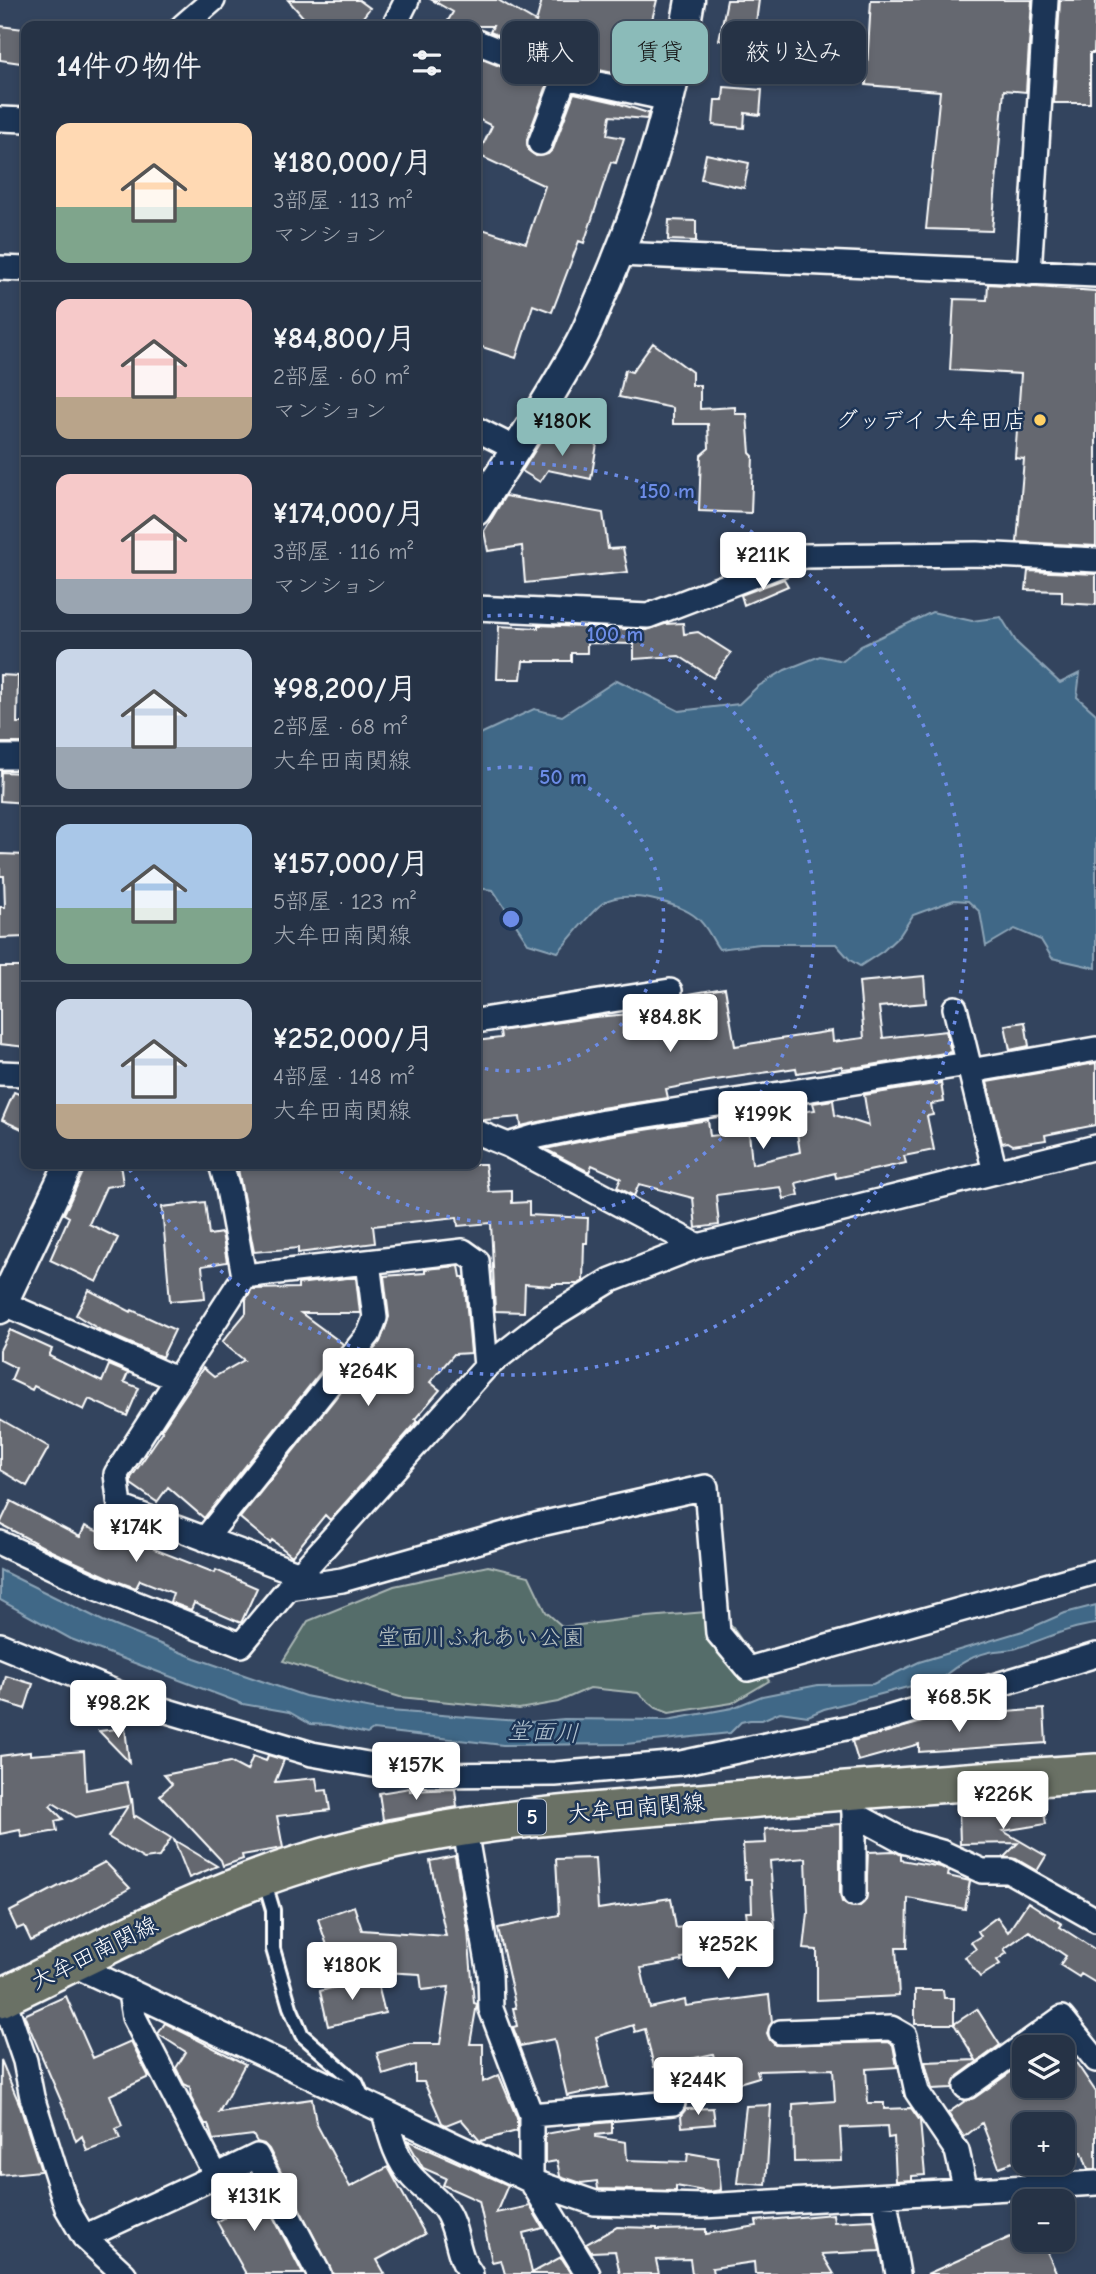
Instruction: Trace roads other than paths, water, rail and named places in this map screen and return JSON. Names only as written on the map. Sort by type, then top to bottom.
[{"type":"main road","name":"大牟田南関線","points":[[1,1995],[72,1964],[191,1905],[264,1878],[326,1857],[464,1825],[542,1816],[853,1802],[1096,1773]]},
{"type":"street","points":[[189,21],[213,0]]},
{"type":"street","points":[[396,21],[407,0]]},
{"type":"street","points":[[481,503],[581,342],[619,254],[645,185],[683,46],[690,0]]},
{"type":"street","points":[[1029,273],[1046,0]]},
{"type":"street","points":[[481,44],[502,52]]},
{"type":"street","points":[[540,144],[562,84]]},
{"type":"street","points":[[598,84],[669,99]]},
{"type":"street","points":[[0,119],[21,120]]},
{"type":"street","points":[[619,254],[1096,275]]},
{"type":"street","points":[[0,268],[21,269]]},
{"type":"street","points":[[481,432],[516,449]]},
{"type":"street","points":[[481,608],[648,616],[804,556],[977,554],[1096,561]]},
{"type":"street","points":[[0,757],[21,757]]},
{"type":"street","points":[[481,1020],[670,991]]},
{"type":"street","points":[[955,1007],[995,1172]]},
{"type":"street","points":[[508,1145],[604,1122],[1096,1049]]},
{"type":"street","points":[[0,1073],[21,1074]]},
{"type":"street","points":[[481,1134],[508,1145],[698,1246]]},
{"type":"street","points":[[0,1544],[97,1588],[242,1645],[294,1581],[486,1367],[549,1318],[611,1280],[698,1246],[1096,1147]]},
{"type":"street","points":[[67,1169],[1,1306],[176,1379]]},
{"type":"street","points":[[222,1169],[244,1276],[116,1474],[120,1507],[205,1539],[294,1581],[342,1580],[536,1525],[706,1487],[718,1633],[748,1669],[1096,1572]]},
{"type":"street","points":[[244,1276],[463,1251],[477,1261],[486,1367]]},
{"type":"street","points":[[205,1539],[369,1334],[375,1318],[368,1262]]},
{"type":"street","points":[[0,1645],[147,1705],[312,1754],[429,1775],[555,1774],[681,1763],[878,1721],[1096,1655]]},
{"type":"street","points":[[853,1802],[854,1894]]},
{"type":"street","points":[[853,1802],[906,1842],[941,1852],[982,1871],[1009,1871],[1096,1920]]},
{"type":"street","points":[[464,1825],[490,1974],[491,2009],[531,2115],[531,2181],[588,2274]]},
{"type":"street","points":[[72,1964],[531,2181],[595,2203],[703,2206],[1096,2183]]},
{"type":"street","points":[[130,1993],[134,2017],[216,2176]]},
{"type":"street","points":[[1,1995],[25,2061],[32,2097],[67,2208],[84,2237],[124,2274]]},
{"type":"street","points":[[966,2087],[1062,2018],[1096,2060]]},
{"type":"street","points":[[781,2032],[891,2028],[905,2036],[917,2092],[957,2151],[966,2191]]},
{"type":"street","points":[[531,2115],[673,2103]]},
{"type":"street","points":[[375,2107],[410,2175],[444,2208],[453,2225],[461,2260],[471,2274]]},
{"type":"street","points":[[84,2237],[257,2156],[318,2274]]},
{"type":"street","points":[[884,2196],[898,2274]]},
{"type":"lane","points":[[264,1878],[273,1910],[273,1949],[290,2007],[302,2035],[356,2082],[375,2107]]},
{"type":"water","points":[[932,612],[972,621],[1001,617],[1017,643],[1060,683],[1080,673],[1077,697],[1096,714],[1096,968],[1052,958],[1041,940],[1015,929],[986,946],[980,912],[968,901],[954,900],[913,915],[900,935],[883,951],[860,966],[850,960],[836,944],[760,944],[719,949],[703,924],[689,912],[637,897],[612,899],[603,903],[558,952],[528,943],[493,890],[481,889],[481,734],[534,709],[562,716],[617,680],[679,711],[739,704],[757,687],[785,670],[820,656],[843,661],[861,646]]},
{"type":"water","name":"堂面川","points":[[0,1570],[103,1621],[195,1658],[305,1696],[377,1710],[532,1722],[564,1719],[667,1720],[732,1708],[762,1696],[818,1685],[873,1684],[919,1662],[1026,1630],[1065,1613],[1096,1605],[1096,1624],[1017,1648],[973,1657],[942,1678],[824,1709],[808,1716],[780,1712],[762,1720],[741,1722],[730,1733],[626,1744],[503,1745],[373,1730],[367,1734],[329,1725],[310,1724],[289,1712],[243,1704],[71,1639],[0,1600]]},
{"type":"place","name":"グッデイ 大牟田店","points":[[1040,420]]},
{"type":"park label","name":"堂面川ふれあい公園","points":[[481,1637]]}]
